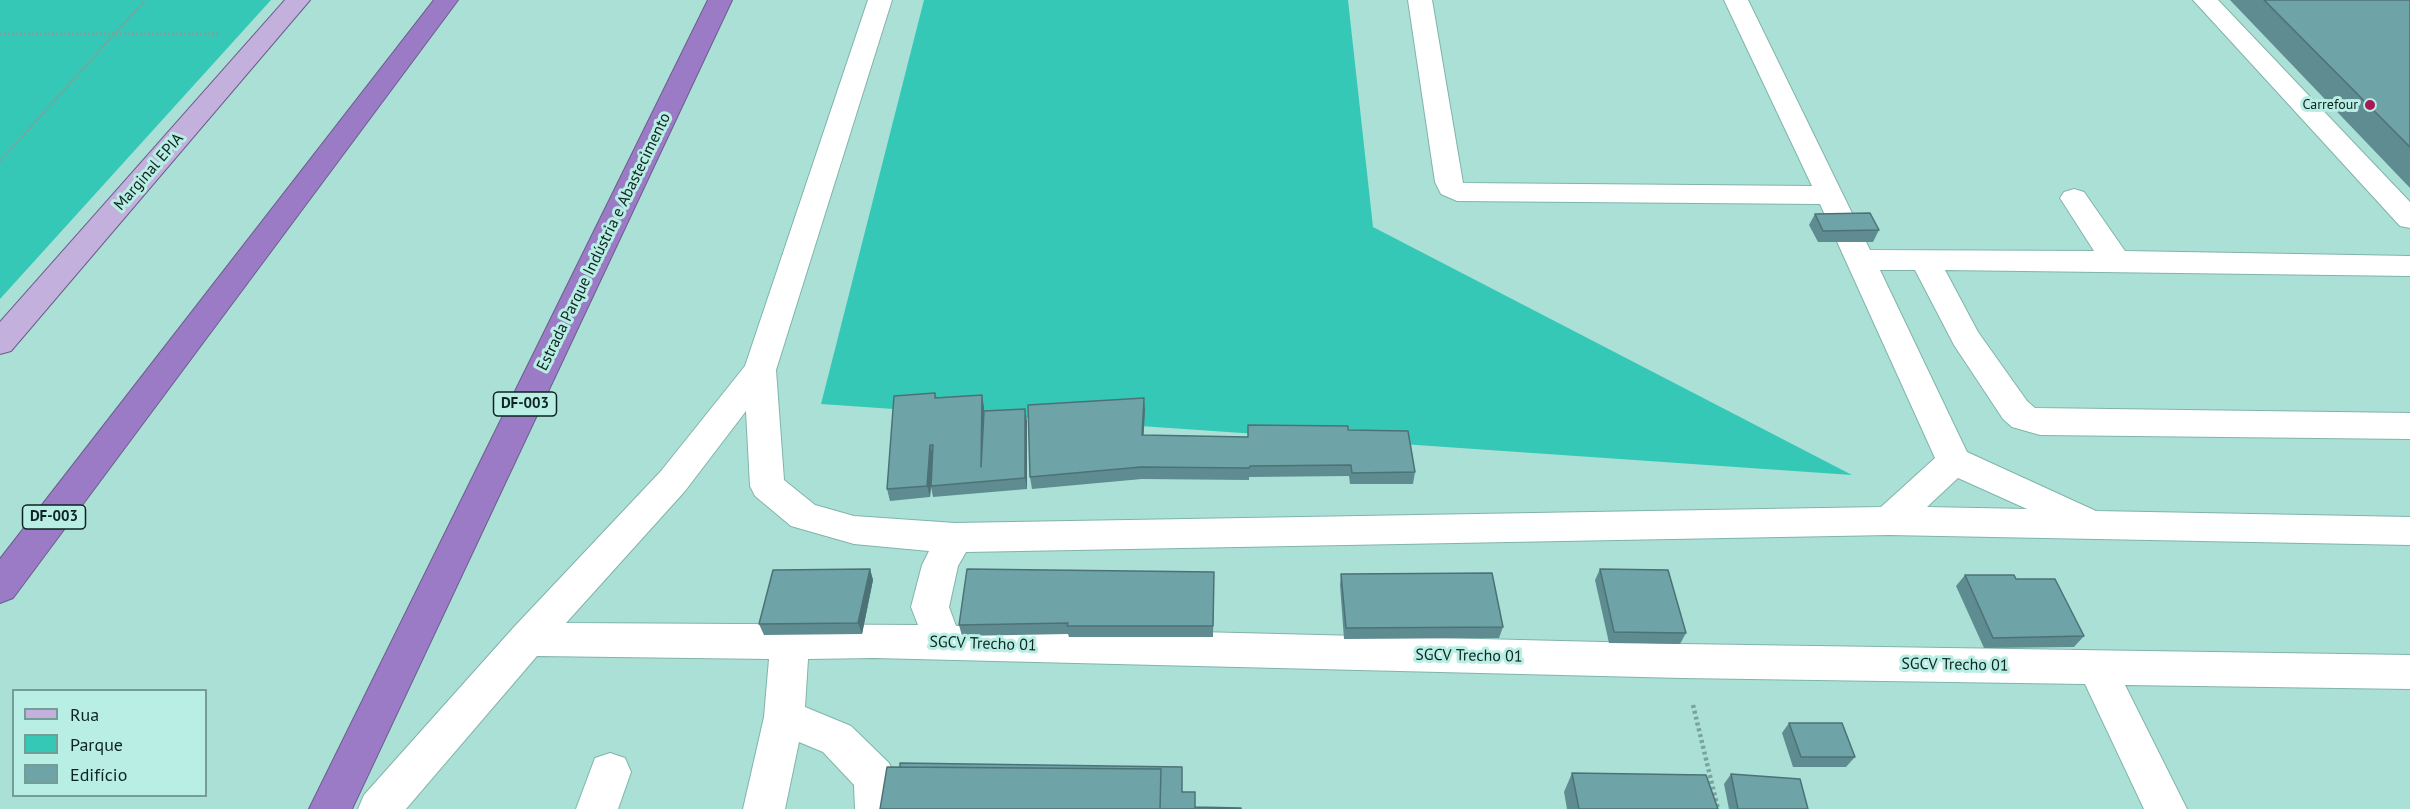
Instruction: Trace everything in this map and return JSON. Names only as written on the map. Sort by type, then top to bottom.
[{"type":"highway","name":"DF-003","points":[[0,587],[446,0]]},
{"type":"highway","name":"Estrada Parque Indústria e Abastecimento","points":[[330,809],[720,0]]},
{"type":"main road","name":"Marginal EPIA","points":[[0,343],[298,0]]},
{"type":"street","points":[[379,809],[528,639],[673,481],[760,370],[880,0]]},
{"type":"street","points":[[1420,0],[1451,188],[1466,193],[1829,195]]},
{"type":"street","points":[[1736,0],[1802,135],[1954,461],[2096,524]]},
{"type":"street","points":[[2205,0],[2410,219]]},
{"type":"street","points":[[2074,198],[2116,261]]},
{"type":"street","points":[[1860,260],[2116,261],[2408,268]]},
{"type":"street","points":[[1926,262],[1965,337],[2015,410],[2024,417],[2040,422],[2410,426]]},
{"type":"street","points":[[760,370],[767,486],[804,516],[854,531],[955,538],[1889,521],[2410,531]]},
{"type":"street","points":[[1889,521],[1954,461]]},
{"type":"street","points":[[944,644],[930,607],[940,565],[955,538]]},
{"type":"street","name":"SGCV Trecho 01","points":[[528,639],[790,643],[874,641],[1683,661],[2410,672]]},
{"type":"street","points":[[764,809],[784,717],[790,643]]},
{"type":"street","points":[[2096,667],[2166,809]]},
{"type":"street","points":[[784,717],[837,738],[874,777],[876,809]]},
{"type":"path","points":[[0,161],[145,0]]},
{"type":"path","points":[[0,34],[268,34]]},
{"type":"path","points":[[1683,661],[1718,809]]},
{"type":"green space","points":[[0,0],[271,0],[0,299]]},
{"type":"green space","points":[[924,0],[1348,0],[1373,227],[1852,475],[821,404]]},
{"type":"building","name":"Carrefour","points":[[2264,0],[2410,0],[2410,147]]},
{"type":"building","points":[[1870,213],[1879,230],[1823,231],[1815,214]]},
{"type":"building","points":[[935,393],[935,398],[982,395],[981,467],[984,411],[1025,409],[1025,478],[931,486],[933,445],[930,445],[927,486],[887,489],[894,396]]},
{"type":"building","points":[[1144,398],[1142,435],[1248,437],[1248,425],[1348,426],[1348,430],[1408,431],[1415,472],[1352,473],[1351,465],[1250,466],[1249,468],[1141,467],[1030,477],[1028,405]]},
{"type":"building","points":[[870,569],[858,623],[759,624],[773,570]]},
{"type":"building","points":[[967,569],[1214,572],[1213,626],[1067,626],[1068,623],[959,625]]},
{"type":"building","points":[[1600,569],[1668,570],[1686,633],[1614,632]]},
{"type":"building","points":[[1492,573],[1503,627],[1346,628],[1341,574]]},
{"type":"building","points":[[1965,575],[2014,575],[2016,579],[2055,579],[2084,636],[1993,638]]},
{"type":"building","points":[[1789,723],[1842,723],[1855,757],[1801,757]]},
{"type":"building","points":[[900,763],[1182,767],[1182,792],[1195,792],[1195,809],[1160,809],[1161,769],[900,767]]},
{"type":"building","points":[[887,767],[1161,769],[1160,809],[880,809]]},
{"type":"building","points":[[1572,773],[1706,775],[1718,809],[1579,809]]},
{"type":"building","points":[[1731,774],[1800,779],[1808,809],[1738,809]]},
{"type":"building","points":[[1195,807],[1241,808],[1241,809],[1195,809]]},
{"type":"place","name":"Carrefour","points":[[2370,105]]}]
